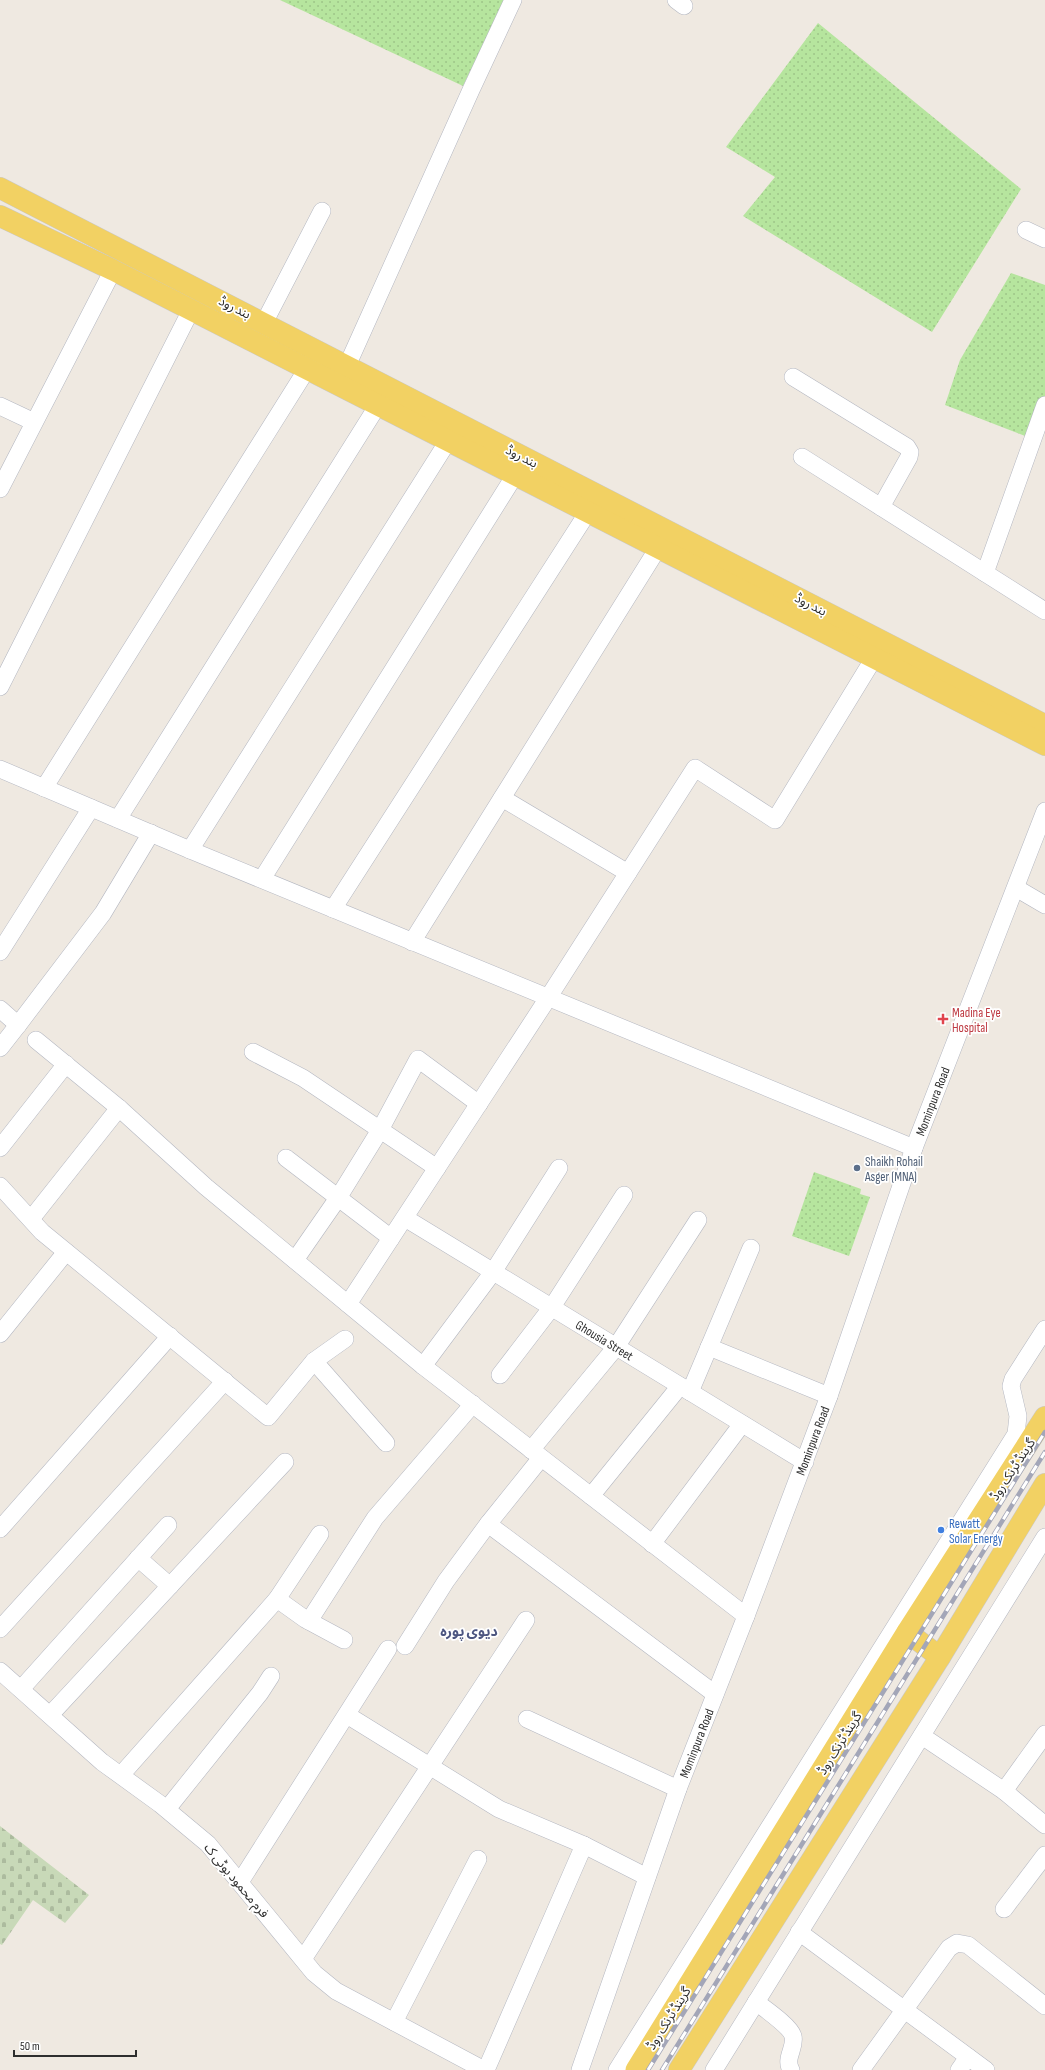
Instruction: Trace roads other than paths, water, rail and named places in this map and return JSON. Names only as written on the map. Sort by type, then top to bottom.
[{"type":"main road","name":"بند روڈ","points":[[0,188],[1045,725]]},
{"type":"main road","name":"بند روڈ","points":[[0,216],[113,270],[1045,745]]},
{"type":"main road","name":"گرینڈ ٹرنک روڈ","points":[[636,2070],[907,1632],[1045,1417]]},
{"type":"main road","points":[[679,2070],[940,1657],[1045,1484]]},
{"type":"main road","points":[[907,1632],[940,1657]]},
{"type":"street","points":[[347,366],[468,97],[514,0]]},
{"type":"street","points":[[264,323],[322,211]]},
{"type":"street","points":[[1026,230],[1045,239]]},
{"type":"street","points":[[0,489],[113,270]]},
{"type":"street","points":[[0,687],[191,310]]},
{"type":"street","points":[[44,788],[307,369]]},
{"type":"street","points":[[793,377],[907,447],[910,452],[909,457],[881,507]]},
{"type":"street","points":[[118,819],[378,405]]},
{"type":"street","points":[[985,573],[1045,405]]},
{"type":"street","points":[[0,406],[34,422]]},
{"type":"street","points":[[190,850],[448,441]]},
{"type":"street","points":[[802,457],[1045,611]]},
{"type":"street","points":[[262,879],[515,475]]},
{"type":"street","points":[[333,909],[588,512]]},
{"type":"street","points":[[412,942],[658,548]]},
{"type":"street","points":[[348,1304],[548,998],[695,768],[775,820],[874,658]]},
{"type":"street","points":[[0,769],[190,850],[914,1148]]},
{"type":"street","points":[[502,798],[628,873]]},
{"type":"street","points":[[0,952],[92,808]]},
{"type":"street","name":"Mominpura Road","points":[[580,2070],[678,1788],[746,1616],[829,1396],[914,1148],[1045,811]]},
{"type":"street","points":[[0,1048],[103,913],[151,833]]},
{"type":"street","points":[[1016,888],[1045,905]]},
{"type":"street","points":[[0,1009],[18,1025]]},
{"type":"street","points":[[36,1040],[119,1108],[206,1188],[423,1366],[746,1616]]},
{"type":"street","points":[[253,1052],[303,1078],[437,1168]]},
{"type":"street","points":[[295,1260],[338,1198],[380,1130],[418,1059],[479,1104]]},
{"type":"street","points":[[0,1148],[66,1064]]},
{"type":"street","points":[[31,1219],[119,1108]]},
{"type":"street","points":[[286,1158],[391,1238]]},
{"type":"street","points":[[423,1366],[493,1272],[559,1168]]},
{"type":"street","points":[[0,1186],[42,1232],[268,1417],[314,1361],[345,1339]]},
{"type":"street","points":[[500,1375],[552,1308],[624,1194]]},
{"type":"street","name":"Ghousia Street","points":[[405,1218],[805,1462]]},
{"type":"street","points":[[405,1646],[446,1581],[488,1524],[536,1454],[616,1346],[698,1220]]},
{"type":"street","points":[[591,1496],[685,1389],[709,1347],[751,1248]]},
{"type":"street","points":[[0,1334],[66,1252]]},
{"type":"street","points":[[617,2070],[1016,1434],[1018,1416],[1011,1386],[1013,1379],[1045,1330]]},
{"type":"street","points":[[0,1528],[170,1336]]},
{"type":"street","points":[[709,1347],[829,1396]]},
{"type":"street","points":[[314,1361],[386,1443]]},
{"type":"street","points":[[0,1628],[225,1381]]},
{"type":"street","points":[[309,1621],[375,1518],[472,1404]]},
{"type":"street","points":[[652,1544],[742,1424]]},
{"type":"street","points":[[50,1715],[285,1462]]},
{"type":"street","points":[[488,1524],[714,1694]]},
{"type":"street","points":[[21,1689],[168,1525]]},
{"type":"street","points":[[121,1775],[277,1599],[320,1534]]},
{"type":"street","points":[[714,2070],[1045,1537]]},
{"type":"street","points":[[138,1558],[170,1586]]},
{"type":"street","points":[[277,1599],[309,1621],[344,1640]]},
{"type":"street","points":[[303,1959],[526,1620]]},
{"type":"street","points":[[240,1882],[388,1649]]},
{"type":"street","name":"فرم محمود بوٹی ک","points":[[0,1672],[102,1762],[166,1809],[208,1844],[314,1973],[336,1991],[485,2070]]},
{"type":"street","points":[[166,1809],[260,1693],[271,1676]]},
{"type":"street","points":[[347,1715],[499,1809],[584,1845],[647,1877]]},
{"type":"street","points":[[528,1719],[678,1788]]},
{"type":"street","points":[[1004,1791],[1045,1734]]},
{"type":"street","points":[[922,1736],[1004,1791],[1045,1825]]},
{"type":"street","points":[[485,2070],[584,1845]]},
{"type":"street","points":[[1004,1909],[1045,1855]]},
{"type":"street","points":[[394,2022],[478,1859]]},
{"type":"street","points":[[799,1932],[904,2009],[964,2064],[986,2070]]},
{"type":"street","points":[[861,2070],[948,1948],[957,1943],[968,1945],[1045,2006]]},
{"type":"street","points":[[756,2002],[789,2029],[793,2035],[794,2041],[788,2061],[791,2070]]},
{"type":"railway","points":[[648,2070],[1045,1432]]},
{"type":"railway","points":[[662,2070],[1045,1452]]},
{"type":"place","name":"Madina Eye Hospital","points":[[943,1019]]},
{"type":"place","name":"Shaikh Rohail Asger (MNA)","points":[[857,1168]]},
{"type":"place","name":"Rewatt Solar Energy","points":[[941,1530]]},
{"type":"district","name":"دیوی پورہ","points":[[469,1631]]}]
